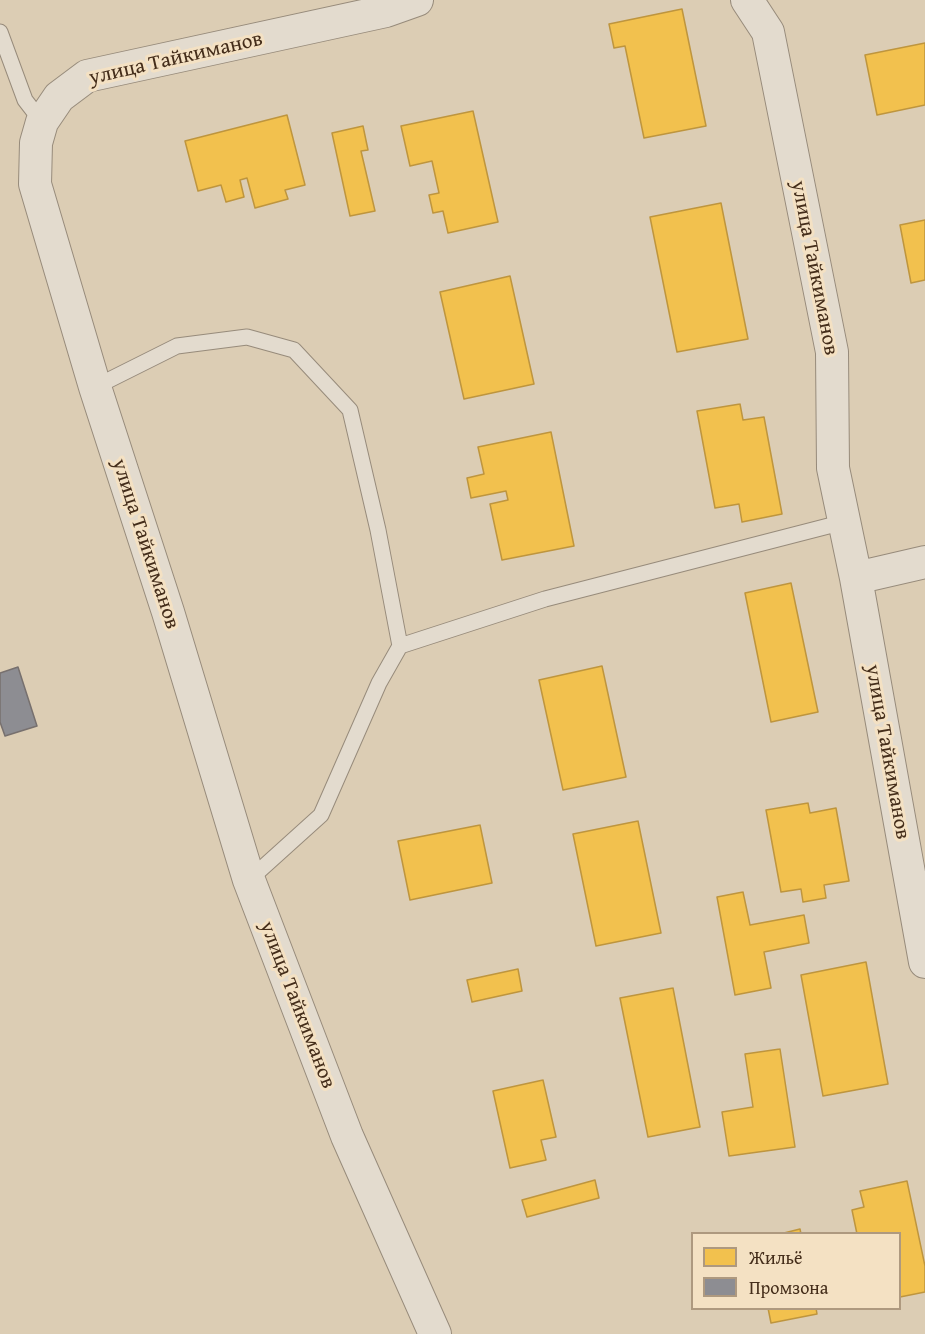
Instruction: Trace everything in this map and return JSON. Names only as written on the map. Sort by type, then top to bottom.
[{"type":"street","name":"улица Тайкиманов","points":[[417,0],[87,76],[59,97],[42,122],[36,143],[35,184],[95,387],[168,612],[249,879],[347,1136],[435,1334]]},
{"type":"street","name":"улица Тайкиманов","points":[[747,0],[768,32],[832,352],[833,468],[856,578],[925,962]]},
{"type":"street","points":[[856,578],[925,562]]},
{"type":"lane","points":[[0,32],[25,100],[42,122]]},
{"type":"lane","points":[[95,387],[177,346],[247,337],[294,350],[350,410],[378,530],[400,646],[379,683],[321,815],[249,879]]},
{"type":"lane","points":[[400,646],[545,599],[844,522]]},
{"type":"building: Жильё","points":[[682,9],[706,126],[644,138],[625,46],[614,48],[609,24]]},
{"type":"building: Жильё","points":[[925,43],[925,105],[877,115],[865,55]]},
{"type":"building: Жильё","points":[[473,111],[498,222],[448,233],[443,211],[433,213],[429,195],[439,193],[432,161],[410,166],[401,126]]},
{"type":"building: Жильё","points":[[287,115],[305,185],[285,190],[288,199],[255,208],[247,178],[240,180],[244,197],[226,202],[221,185],[198,191],[185,141]]},
{"type":"building: Жильё","points":[[363,126],[368,150],[361,151],[375,211],[350,216],[332,133]]},
{"type":"building: Жильё","points":[[721,203],[748,339],[677,352],[650,217]]},
{"type":"building: Жильё","points":[[925,220],[925,280],[911,283],[900,225]]},
{"type":"building: Жильё","points":[[510,276],[534,384],[464,399],[440,292]]},
{"type":"building: Жильё","points":[[740,404],[743,420],[764,417],[782,514],[742,522],[739,504],[715,508],[697,411]]},
{"type":"building: Жильё","points":[[551,432],[574,546],[502,560],[490,504],[508,500],[506,491],[471,498],[467,478],[484,474],[478,447]]},
{"type":"building: Жильё","points":[[791,583],[818,712],[771,722],[745,593]]},
{"type":"building: Жильё","points":[[602,666],[626,777],[563,790],[539,680]]},
{"type":"building: Жильё","points":[[808,803],[810,813],[836,808],[849,881],[824,885],[826,898],[803,902],[801,889],[781,892],[766,810]]},
{"type":"building: Жильё","points":[[638,821],[661,933],[596,946],[573,834]]},
{"type":"building: Жильё","points":[[480,825],[492,883],[410,900],[398,841]]},
{"type":"building: Жильё","points":[[743,892],[750,925],[804,915],[809,943],[764,952],[771,988],[735,995],[717,897]]},
{"type":"building: Жильё","points":[[866,962],[888,1084],[823,1096],[801,975]]},
{"type":"building: Жильё","points":[[518,969],[522,991],[472,1002],[467,980]]},
{"type":"building: Жильё","points":[[673,988],[700,1127],[648,1137],[620,998]]},
{"type":"building: Жильё","points":[[780,1049],[795,1147],[729,1156],[722,1112],[753,1107],[745,1054]]},
{"type":"building: Жильё","points":[[543,1080],[556,1137],[541,1140],[546,1160],[510,1168],[493,1091]]},
{"type":"building: Жильё","points":[[595,1180],[599,1198],[527,1217],[522,1200]]},
{"type":"building: Жильё","points":[[907,1181],[925,1266],[925,1292],[901,1297],[901,1232],[857,1232],[852,1210],[864,1207],[860,1191]]},
{"type":"building: Жильё","points":[[768,1310],[816,1310],[817,1314],[771,1323]]},
{"type":"building: Промзона","points":[[18,667],[37,726],[5,736],[0,722],[0,673]]}]
